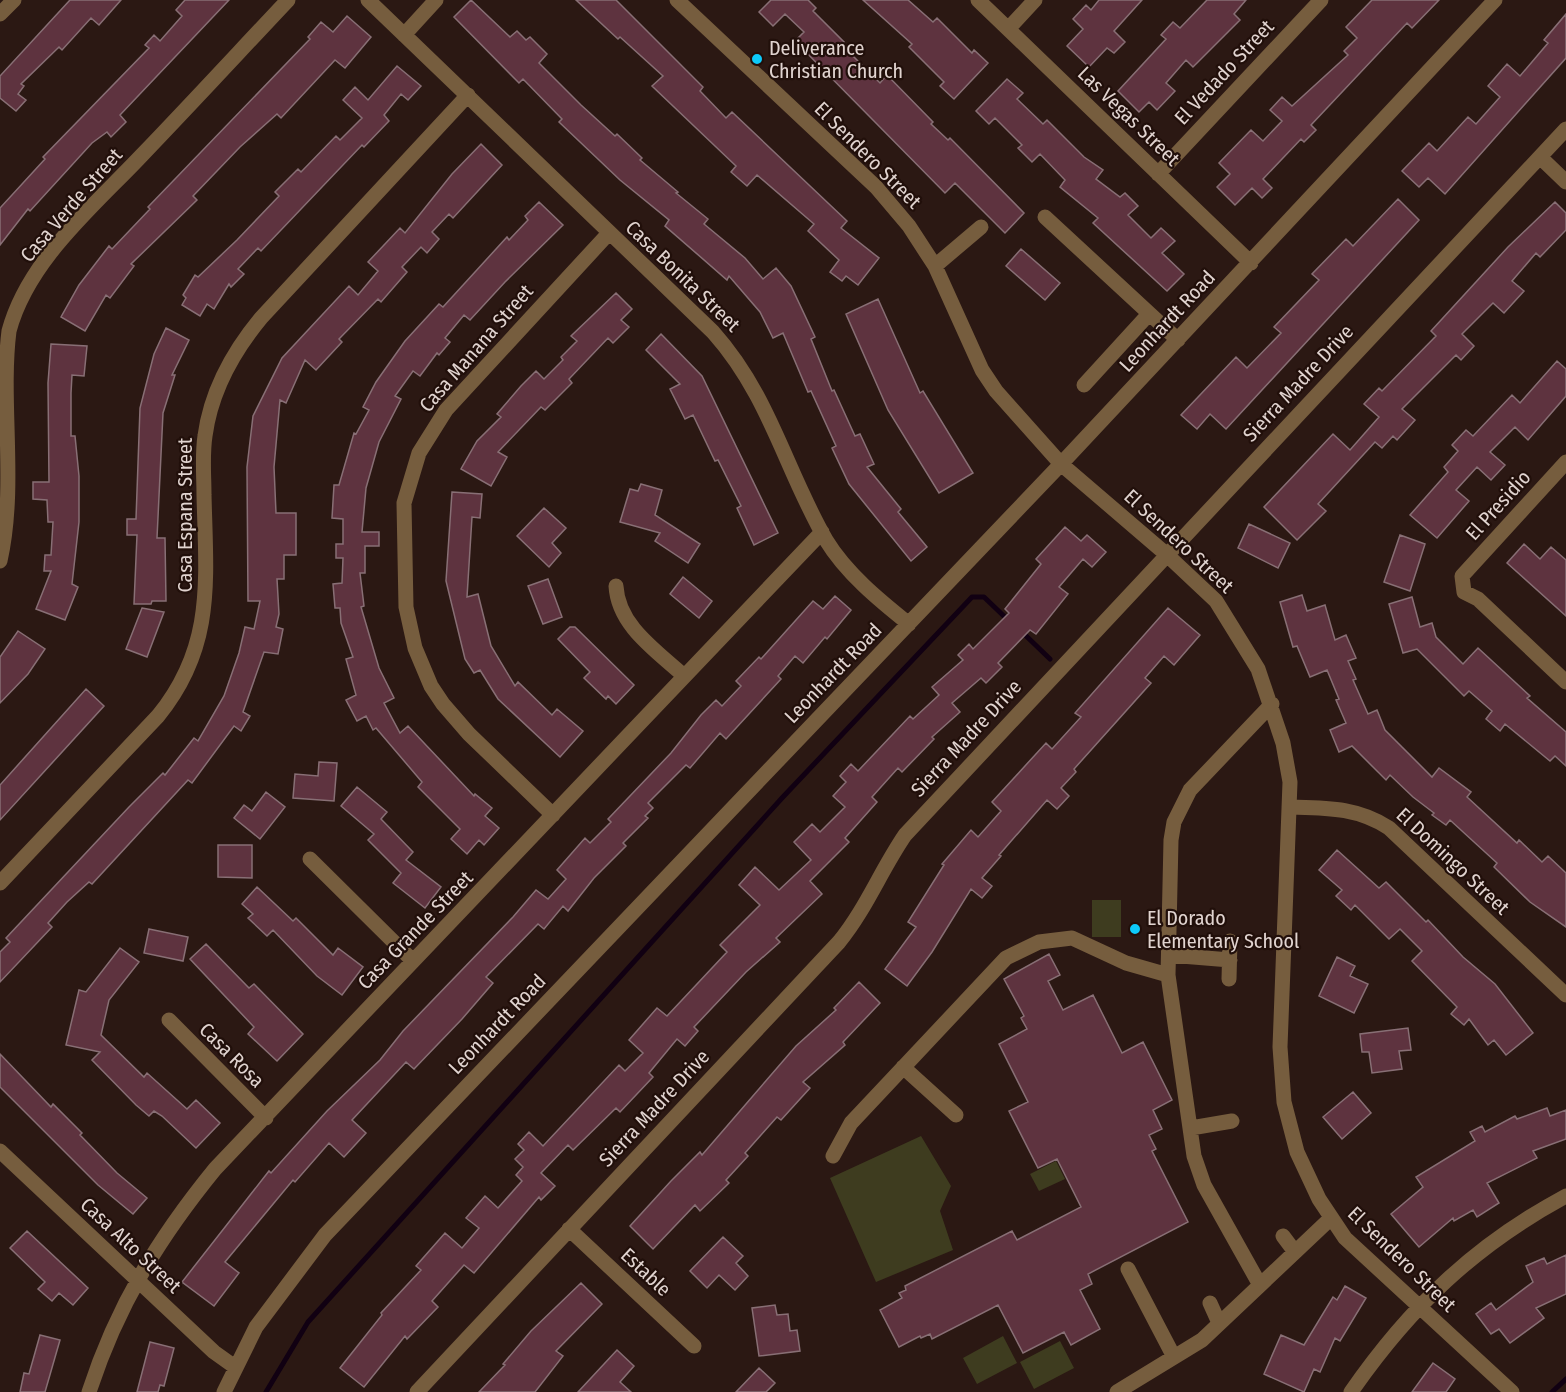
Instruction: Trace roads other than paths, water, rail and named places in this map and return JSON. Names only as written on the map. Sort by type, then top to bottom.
[{"type":"street","points":[[0,14],[14,0]]},
{"type":"street","name":"Casa Verde Street","points":[[0,561],[8,507],[4,371],[10,329],[26,291],[60,242],[288,0]]},
{"type":"street","name":"Casa Bonita Street","points":[[368,0],[713,332],[734,356],[757,391],[822,532],[842,561],[879,600],[909,624]]},
{"type":"street","points":[[404,35],[436,0]]},
{"type":"street","name":"El Sendero Street","points":[[677,0],[876,187],[909,226],[935,266],[982,370],[996,390],[1061,464],[1166,554],[1216,601],[1227,617],[1258,669],[1272,704],[1290,782],[1281,1074],[1284,1102],[1297,1152],[1330,1219],[1345,1238],[1512,1392]]},
{"type":"street","name":"Las Vegas Street","points":[[978,0],[1251,263]]},
{"type":"street","points":[[1008,28],[1035,0]]},
{"type":"street","name":"El Vedado Street","points":[[1158,174],[1321,0]]},
{"type":"street","name":"Leonhardt Road","points":[[224,1392],[256,1327],[325,1235],[1061,464],[1495,0]]},
{"type":"street","name":"Casa Espana Street","points":[[0,883],[158,716],[173,698],[193,661],[206,600],[205,438],[215,394],[234,354],[261,318],[468,95]]},
{"type":"street","name":"Sierra Madre Drive","points":[[417,1392],[839,942],[865,906],[890,857],[905,835],[1566,129]]},
{"type":"street","points":[[1540,157],[1566,182]]},
{"type":"street","points":[[1045,218],[1148,315],[1178,340]]},
{"type":"street","points":[[935,266],[981,227]]},
{"type":"street","name":"Casa Manana Street","points":[[553,815],[469,734],[442,704],[422,667],[409,627],[406,607],[404,503],[419,453],[446,410],[609,233]]},
{"type":"street","points":[[1084,385],[1148,315]]},
{"type":"street","name":"El Presidio","points":[[1566,462],[1462,576],[1464,592],[1478,599],[1566,682]]},
{"type":"street","name":"Casa Grande Street","points":[[89,1392],[122,1308],[137,1280],[177,1216],[215,1170],[822,532]]},
{"type":"street","points":[[616,586],[619,608],[627,623],[684,676]]},
{"type":"street","points":[[1260,1285],[1204,1185],[1194,1156],[1168,975],[1171,840],[1174,822],[1190,790],[1272,704]]},
{"type":"street","name":"El Domingo Street","points":[[1289,807],[1343,809],[1374,818],[1389,828],[1566,995]]},
{"type":"street","points":[[310,859],[413,961]]},
{"type":"street","points":[[833,1156],[851,1123],[1006,958],[1040,942],[1072,938],[1126,963],[1168,975]]},
{"type":"street","points":[[1229,979],[1230,941]]},
{"type":"street","points":[[1169,955],[1230,960]]},
{"type":"street","name":"Casa Rosa","points":[[169,1020],[266,1118]]},
{"type":"street","points":[[903,1067],[956,1115]]},
{"type":"street","points":[[1191,1128],[1232,1121]]},
{"type":"street","name":"Casa Alto Street","points":[[0,1151],[214,1352],[235,1367]]},
{"type":"street","points":[[1352,1392],[1379,1352],[1419,1306],[1491,1241],[1528,1216],[1566,1196]]},
{"type":"street","points":[[1118,1392],[1202,1340],[1330,1219]]},
{"type":"street","name":"Estable","points":[[569,1229],[694,1346]]},
{"type":"street","points":[[1283,1236],[1295,1252]]},
{"type":"street","points":[[1128,1269],[1174,1357]]},
{"type":"street","points":[[1210,1303],[1219,1323]]},
{"type":"waterway","points":[[266,1392],[308,1322],[782,798],[972,597],[984,597],[1009,621]]},
{"type":"waterway","points":[[1021,631],[1050,659]]},
{"type":"waterway","points":[[1552,1392],[1566,1379]]},
{"type":"place","name":"Deliverance Christian Church","points":[[757,59]]},
{"type":"place","name":"El Dorado Elementary School","points":[[1135,929]]}]
